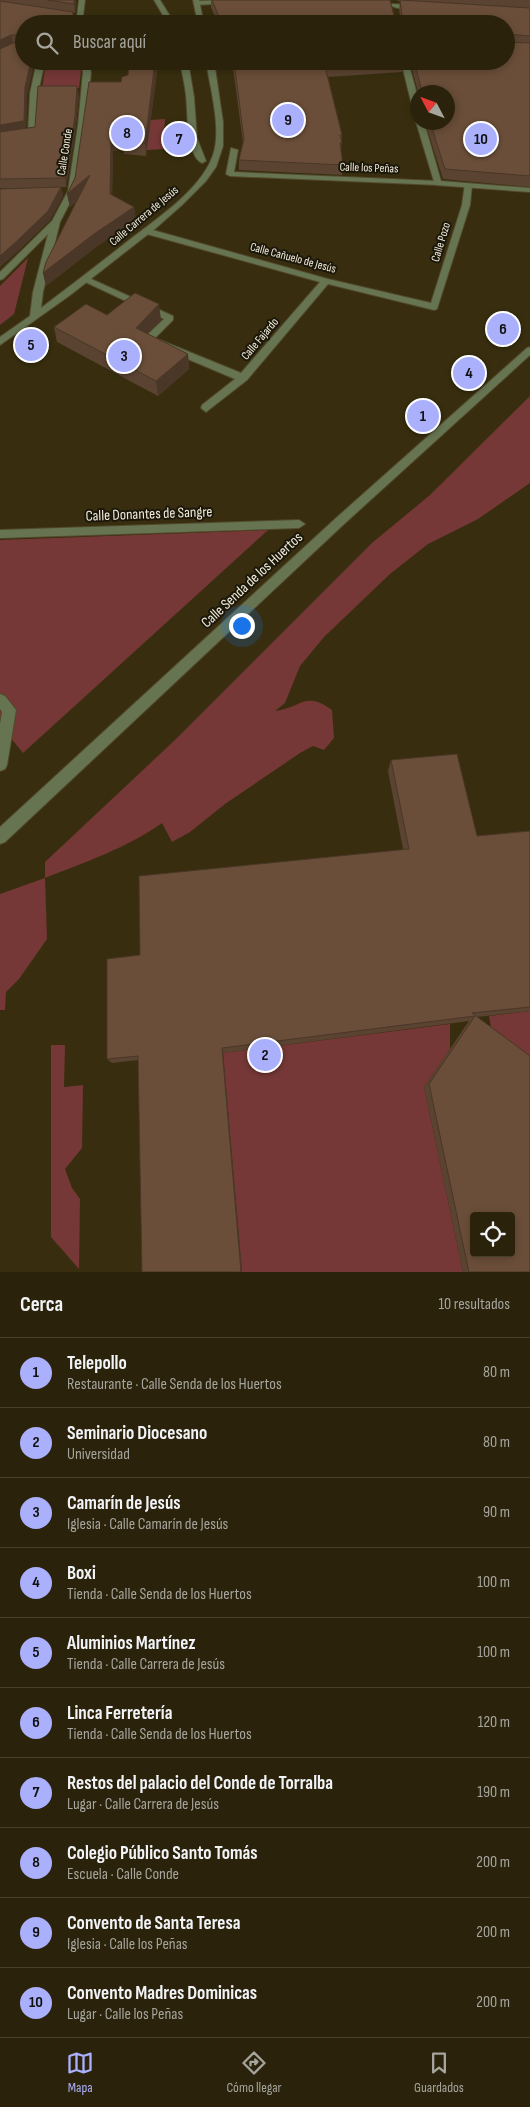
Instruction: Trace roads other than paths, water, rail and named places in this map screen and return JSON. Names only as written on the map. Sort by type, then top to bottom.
[{"type":"street","points":[[80,15],[82,0]]},
{"type":"street","points":[[157,0],[166,15]]},
{"type":"street","points":[[199,15],[196,2],[238,2]]},
{"type":"street","points":[[395,15],[392,3],[420,7]]},
{"type":"street","points":[[0,138],[32,134],[34,93],[38,70]]},
{"type":"street","name":"Calle Conde","points":[[0,277],[56,222],[67,191],[82,125],[86,70]]},
{"type":"street","points":[[186,70],[190,97],[193,138],[202,161]]},
{"type":"street","name":"Calle Carrera de Jesús","points":[[0,342],[86,280],[188,195],[211,170],[218,155],[219,136],[211,70]]},
{"type":"street","points":[[406,70],[410,85]]},
{"type":"street","points":[[422,130],[438,183]]},
{"type":"street","name":"Calle los Peñas","points":[[234,150],[230,174],[438,183],[530,190]]},
{"type":"street","name":"Calle Pozo","points":[[434,306],[466,205],[468,185]]},
{"type":"street","points":[[35,317],[38,292],[56,222]]},
{"type":"street","name":"Calle Cañuelo de Jesús","points":[[146,231],[326,281],[434,306]]},
{"type":"street","points":[[86,280],[170,318],[148,339],[243,378]]},
{"type":"street","name":"Calle Fajardo","points":[[206,408],[243,378],[326,281]]},
{"type":"street","name":"Calle Senda de los Huertos","points":[[0,837],[339,522],[530,350]]},
{"type":"street","name":"Calle Donantes de Sangre","points":[[0,534],[299,524]]},
{"type":"street","points":[[0,700],[10,710],[0,765]]},
{"type":"place","name":"Convento de Santa Teresa","points":[[288,120]]},
{"type":"place","name":"Colegio Público Santo Tomás","points":[[127,133]]},
{"type":"place","name":"Restos del palacio del Conde de Torralba","points":[[179,139]]},
{"type":"place","name":"Convento Madres Dominicas","points":[[481,139]]},
{"type":"place","name":"Linca Ferretería","points":[[503,329]]},
{"type":"place","name":"Aluminios Martínez","points":[[31,345]]},
{"type":"place","name":"Camarín de Jesús","points":[[124,356]]},
{"type":"place","name":"Boxi","points":[[469,373]]},
{"type":"place","name":"Telepollo","points":[[423,416]]},
{"type":"place","name":"Seminario Diocesano","points":[[265,1055]]}]
